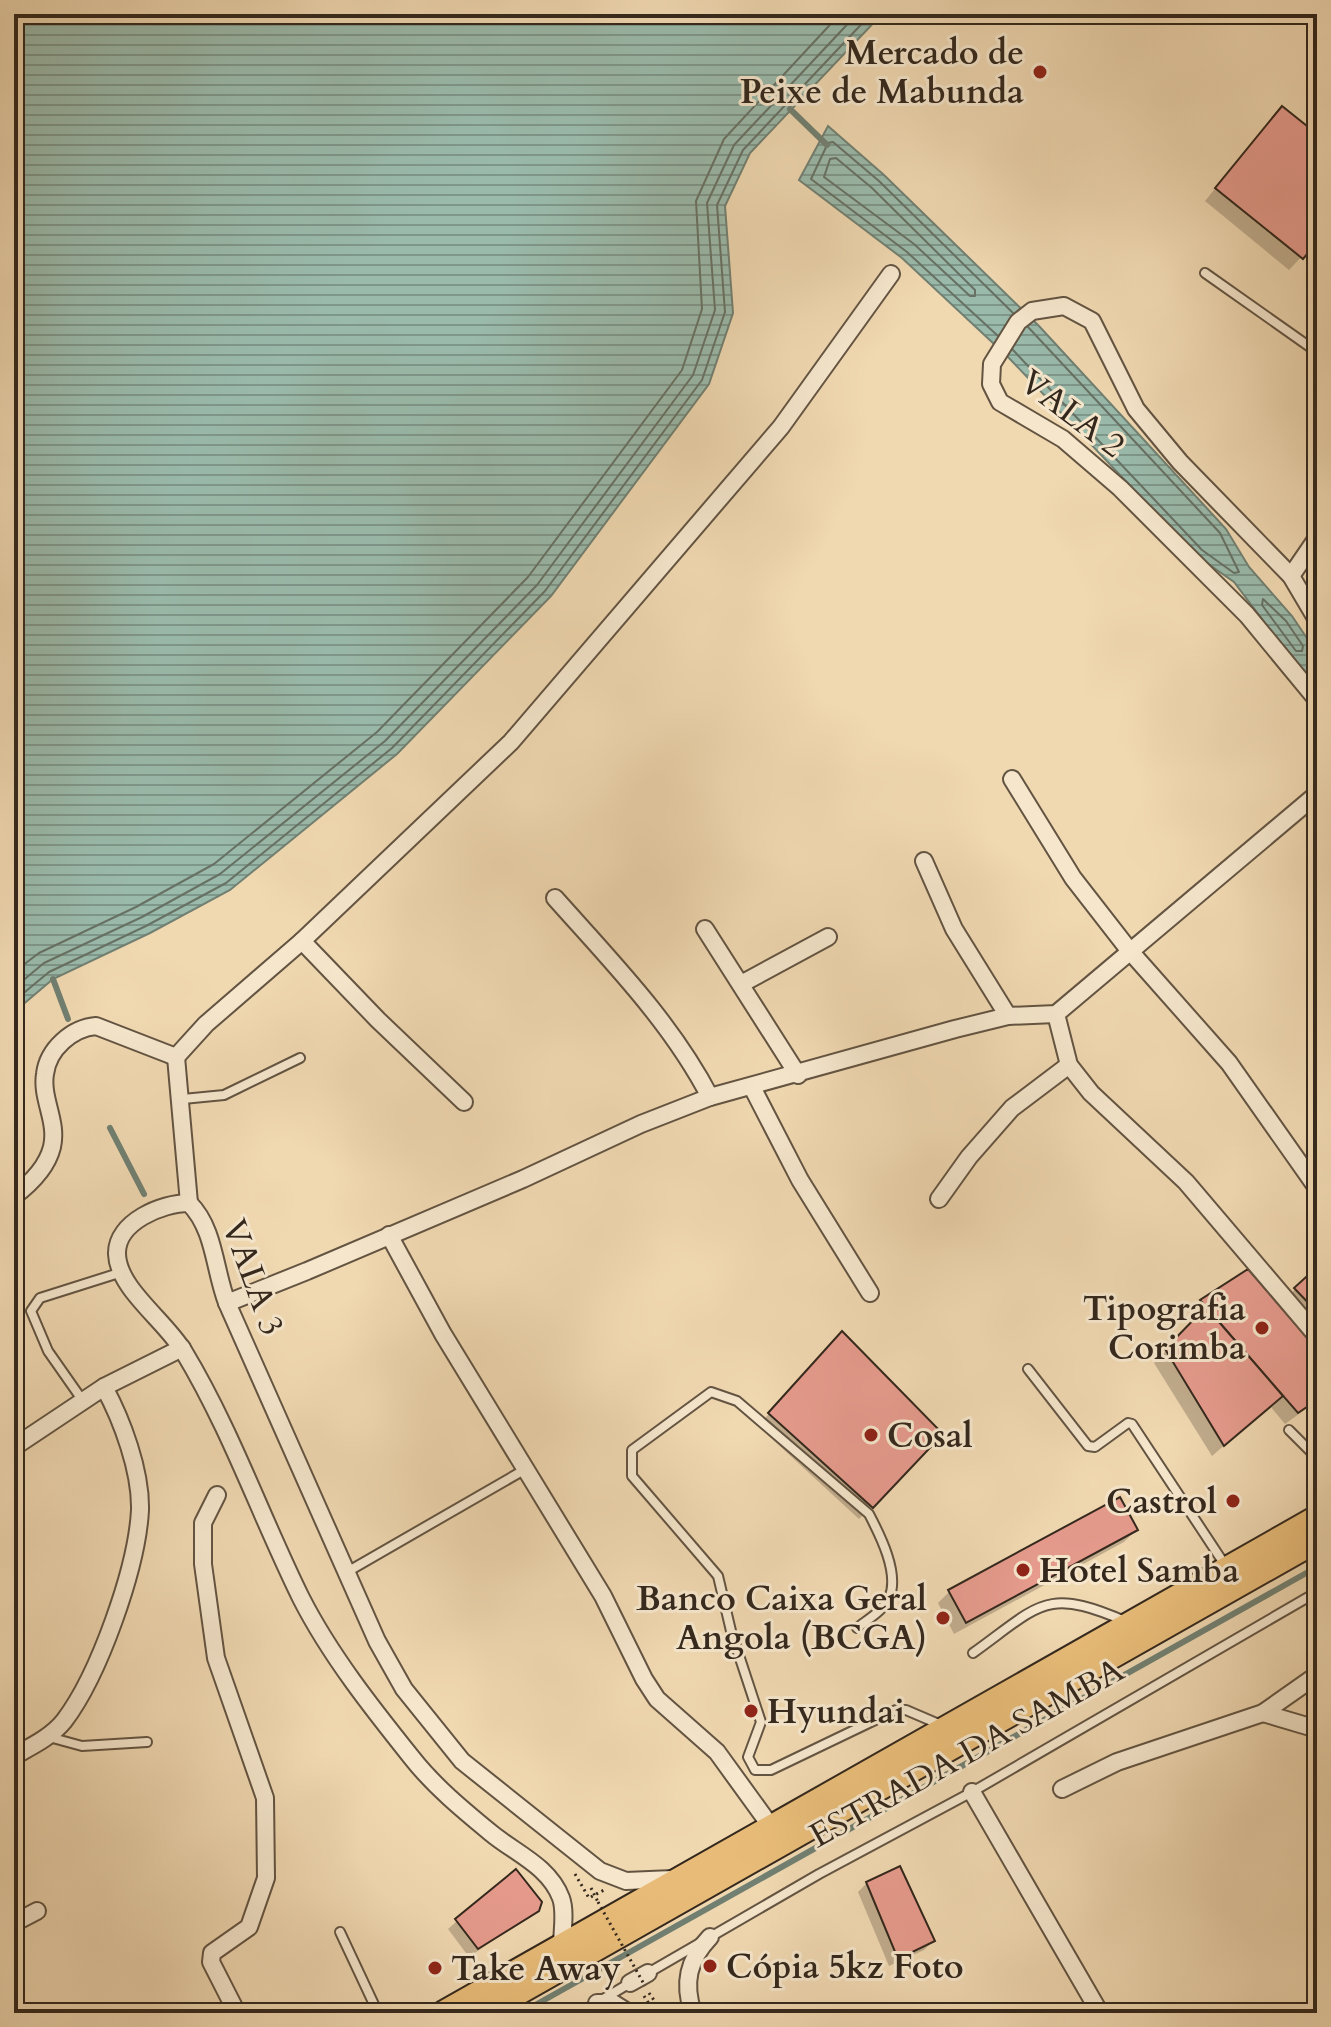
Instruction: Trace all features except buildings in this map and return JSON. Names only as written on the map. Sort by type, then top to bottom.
[{"type":"main road","name":"ESTRADA DA SAMBA","points":[[444,2013],[1317,1518]]},
{"type":"main road","name":"ESTRADA DA SAMBA","points":[[482,2013],[1317,1540]]},
{"type":"street","points":[[176,1057],[206,1024],[302,941],[521,730],[781,427],[891,274]]},
{"type":"street","name":"VALA 2","points":[[1317,620],[1291,576],[1180,462],[1136,409],[1092,321],[1064,306],[1032,311],[1018,322],[992,364],[991,384],[1000,402],[1063,439],[1120,488],[1247,615],[1317,700]]},
{"type":"street","points":[[1291,576],[1317,538]]},
{"type":"street","points":[[1012,779],[1073,878],[1129,950],[1229,1063],[1317,1188]]},
{"type":"street","points":[[227,1303],[710,1097],[1008,1016],[1056,1014],[1317,794]]},
{"type":"street","points":[[924,861],[954,929],[1008,1016]]},
{"type":"street","points":[[555,898],[641,994],[696,1071],[710,1097]]},
{"type":"street","points":[[705,929],[798,1075]]},
{"type":"street","points":[[741,984],[828,937]]},
{"type":"street","points":[[302,941],[464,1102]]},
{"type":"street","points":[[1056,1014],[1069,1065],[1091,1093],[1186,1182],[1317,1336]]},
{"type":"street","points":[[14,1196],[44,1166],[52,1149],[55,1125],[45,1073],[60,1042],[84,1027],[96,1026],[176,1057]]},
{"type":"street","points":[[176,1057],[183,1099],[182,1203]]},
{"type":"street","points":[[939,1199],[969,1157],[1012,1108],[1069,1065]]},
{"type":"street","points":[[752,1087],[800,1180],[870,1293]]},
{"type":"street","name":"VALA 3","points":[[119,1273],[116,1250],[123,1235],[139,1219],[182,1203],[207,1227],[217,1277],[227,1303],[391,1668],[427,1722],[462,1761],[600,1871],[626,1881],[682,1879]]},
{"type":"street","points":[[389,1235],[443,1334],[603,1596],[650,1689],[674,1716],[717,1752],[772,1828]]},
{"type":"street","points":[[119,1273],[133,1293],[162,1320],[182,1348],[204,1387],[302,1600],[334,1652],[388,1727],[435,1784],[493,1835],[544,1872],[562,1900],[562,1946]]},
{"type":"street","points":[[14,1447],[104,1387],[182,1348]]},
{"type":"street","points":[[14,1756],[48,1737],[63,1721],[92,1670],[134,1559],[138,1496],[125,1437],[104,1387]]},
{"type":"street","points":[[217,1495],[203,1523],[201,1544],[216,1658],[265,1798],[266,1878],[255,1918],[249,1927],[212,1953],[211,1962],[237,2013]]},
{"type":"street","points":[[1062,1789],[1117,1762],[1263,1713],[1317,1675]]},
{"type":"street","points":[[1263,1713],[1317,1729]]},
{"type":"street","points":[[972,1792],[1100,2013]]},
{"type":"street","points":[[14,1923],[37,1911]]},
{"type":"street","points":[[693,2013],[687,1977],[696,1952],[710,1937]]},
{"type":"street","points":[[597,2003],[613,2003],[629,2013]]},
{"type":"lane","points":[[1205,273],[1317,352]]},
{"type":"lane","points":[[183,1099],[224,1095],[300,1058]]},
{"type":"lane","points":[[83,1401],[48,1351],[31,1311],[40,1298],[119,1273]]},
{"type":"lane","points":[[1028,1369],[1088,1446],[1095,1447],[1128,1423],[1132,1424],[1228,1569]]},
{"type":"lane","points":[[857,1628],[883,1607],[890,1597],[892,1581],[878,1530],[869,1514],[737,1401],[711,1392],[632,1450],[632,1476],[718,1576],[731,1631],[761,1722],[748,1757],[755,1770],[771,1770],[896,1710],[923,1716],[946,1728]]},
{"type":"lane","points":[[1289,1430],[1317,1458]]},
{"type":"lane","points":[[347,1572],[524,1470]]},
{"type":"lane","name":"ESTRADA DA SAMBA","points":[[580,2013],[641,1984],[710,1937],[972,1792],[1317,1592]]},
{"type":"lane","points":[[973,1653],[1028,1613],[1050,1603],[1074,1602],[1131,1623]]},
{"type":"lane","points":[[48,1737],[82,1746],[147,1742]]},
{"type":"lane","points":[[340,1932],[378,2013]]},
{"type":"path","points":[[598,1902],[655,2013]]},
{"type":"path","points":[[641,1984],[663,2013]]},
{"type":"water","points":[[14,14],[882,14],[750,153],[725,206],[733,313],[709,384],[551,596],[397,754],[230,890],[150,933],[53,979],[14,1012]]},
{"type":"water","points":[[828,126],[884,175],[1039,326],[1226,529],[1249,567],[1292,616],[1317,653],[1317,692],[1234,582],[1197,556],[1009,358],[902,258],[799,180]]},
{"type":"waterway","points":[[790,109],[827,145]]},
{"type":"waterway","points":[[53,979],[68,1019]]},
{"type":"waterway","points":[[110,1128],[144,1194]]},
{"type":"waterway","points":[[521,2013],[1317,1567]]},
{"type":"place","name":"Mercado de Peixe de Mabunda","points":[[1040,72]]},
{"type":"place","name":"Tipografia Corimba","points":[[1262,1328]]},
{"type":"place","name":"Cosal","points":[[871,1435]]},
{"type":"place","name":"Castrol","points":[[1233,1501]]},
{"type":"place","name":"Hotel Samba","points":[[1023,1570]]},
{"type":"place","name":"Banco Caixa Geral Angola (BCGA)","points":[[943,1618]]},
{"type":"place","name":"Hyundai","points":[[751,1711]]},
{"type":"place","name":"Cópia 5kz Foto","points":[[710,1966]]},
{"type":"place","name":"Take Away","points":[[435,1968]]}]
